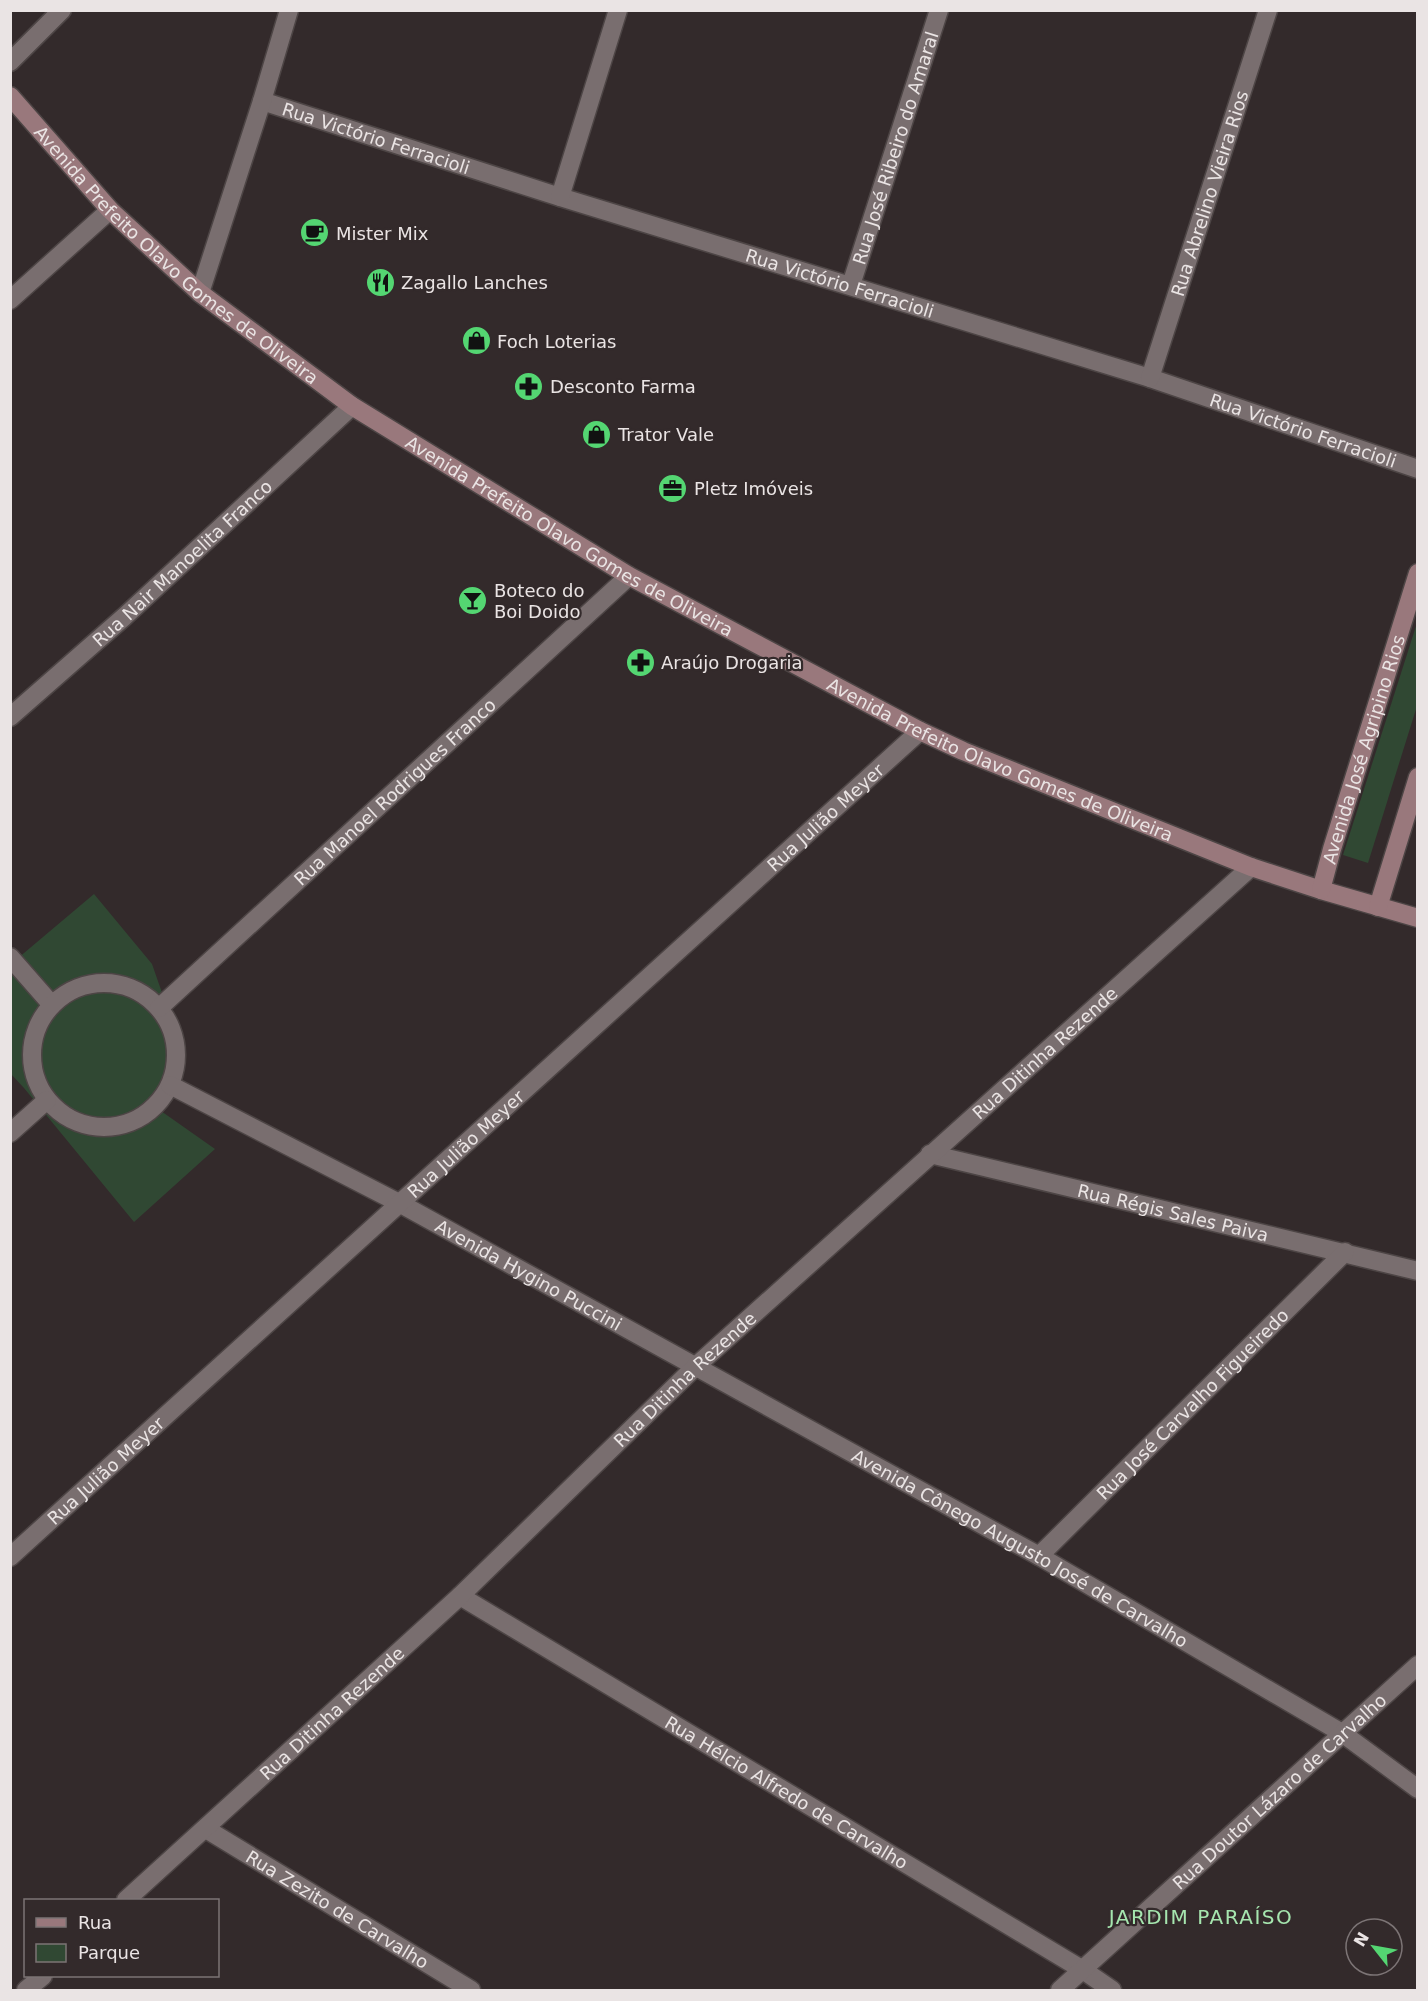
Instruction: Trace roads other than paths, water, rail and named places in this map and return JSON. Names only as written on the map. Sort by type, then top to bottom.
[{"type":"main road","name":"Avenida Prefeito Olavo Gomes de Oliveira","points":[[10,96],[110,210],[200,293],[352,406],[628,576],[920,731],[963,751],[1251,867],[1418,918]]},
{"type":"main road","name":"Avenida José Agripino Rios","points":[[1321,890],[1335,838],[1418,573]]},
{"type":"main road","points":[[1378,907],[1418,777]]},
{"type":"street","points":[[10,63],[62,10]]},
{"type":"street","points":[[200,293],[289,10]]},
{"type":"street","points":[[560,197],[618,10]]},
{"type":"street","name":"Rua José Ribeiro do Amaral","points":[[851,285],[939,10]]},
{"type":"street","name":"Rua Abrelino Vieira Rios","points":[[1150,378],[1268,10]]},
{"type":"street","name":"Rua Victório Ferracioli","points":[[262,101],[560,197],[1150,378],[1418,469]]},
{"type":"street","points":[[10,300],[110,210]]},
{"type":"street","name":"Rua Nair Manoelita Franco","points":[[10,717],[124,617],[352,406]]},
{"type":"street","name":"Rua Manoel Rodrigues Franco","points":[[159,1008],[628,576]]},
{"type":"street","name":"Rua Julião Meyer","points":[[10,1557],[920,731]]},
{"type":"street","name":"Rua Ditinha Rezende","points":[[127,1899],[460,1596],[694,1367],[1251,867]]},
{"type":"street","points":[[10,957],[52,1005]]},
{"type":"street","points":[[94,983],[118,983],[141,992],[159,1008],[173,1031],[177,1058],[170,1085],[159,1102],[143,1116],[123,1125],[102,1127],[81,1124],[63,1114],[47,1100],[37,1082],[32,1062],[33,1042],[40,1022],[52,1005],[71,991],[94,983]]},
{"type":"street","name":"Avenida Hygino Puccini","points":[[170,1085],[401,1204],[694,1367]]},
{"type":"street","points":[[10,1133],[47,1100]]},
{"type":"street","name":"Rua Régis Sales Paiva","points":[[930,1154],[1418,1271]]},
{"type":"street","name":"Rua José Carvalho Figueiredo","points":[[1039,1556],[1345,1252]]},
{"type":"street","name":"Avenida Cônego Augusto José de Carvalho","points":[[694,1367],[1039,1556],[1342,1734],[1418,1789]]},
{"type":"street","name":"Rua Hélcio Alfredo de Carvalho","points":[[460,1596],[1083,1970],[1112,1990]]},
{"type":"street","name":"Rua Doutor Lázaro de Carvalho","points":[[1060,1990],[1418,1665]]},
{"type":"street","name":"Rua Zezito de Carvalho","points":[[206,1829],[471,1990]]},
{"type":"street","points":[[26,1990],[42,1977]]},
{"type":"place","name":"Mister Mix","points":[[315,233]]},
{"type":"place","name":"Zagallo Lanches","points":[[380,282]]},
{"type":"place","name":"Foch Loterias","points":[[476,341]]},
{"type":"place","name":"Desconto Farma","points":[[529,386]]},
{"type":"place","name":"Trator Vale","points":[[597,434]]},
{"type":"place","name":"Pletz Imóveis","points":[[673,488]]},
{"type":"place","name":"Boteco do Boi Doido","points":[[473,600]]},
{"type":"place","name":"Araújo Drogaria","points":[[640,662]]},
{"type":"district","name":"JARDIM PARAÍSO","points":[[1201,1917]]}]
